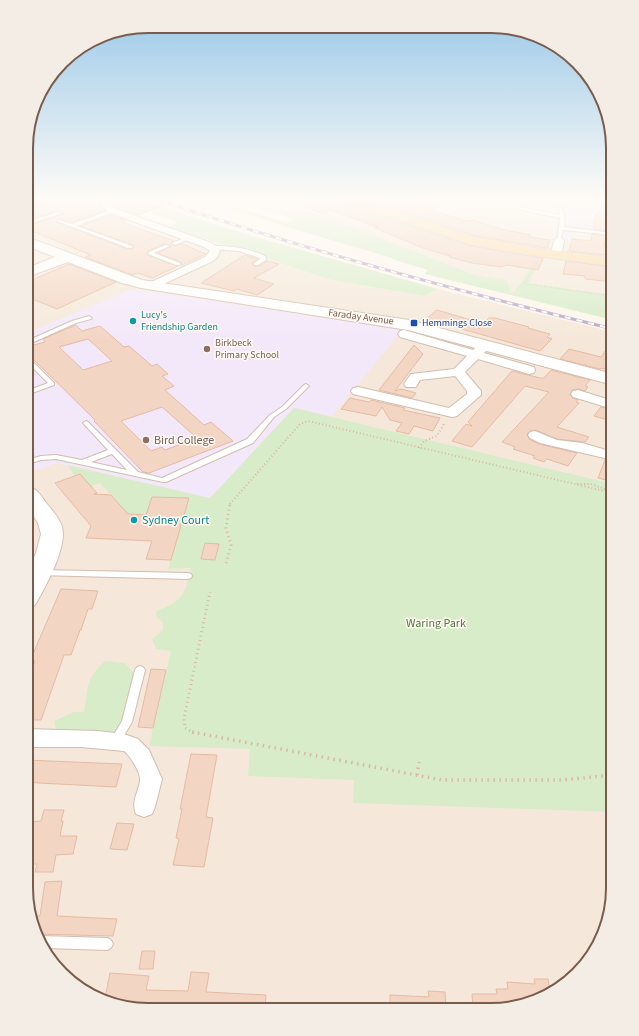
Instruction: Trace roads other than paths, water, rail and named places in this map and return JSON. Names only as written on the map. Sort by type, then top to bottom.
[{"type":"main road","points":[[501,245],[541,253],[606,261]]},
{"type":"street","name":"Faraday Avenue","points":[[38,245],[127,280],[151,286],[409,325],[481,350],[606,378]]},
{"type":"street","points":[[151,286],[213,256],[215,253],[214,248],[207,245]]},
{"type":"street","points":[[556,255],[558,245]]},
{"type":"street","points":[[33,271],[67,257]]},
{"type":"street","points":[[404,334],[481,350],[529,370]]},
{"type":"street","points":[[411,384],[416,378],[458,372],[481,350]]},
{"type":"street","points":[[358,391],[448,419],[474,395],[474,391],[458,372]]},
{"type":"street","points":[[578,394],[606,403]]},
{"type":"street","points":[[536,435],[543,440],[556,445],[577,447],[606,454]]},
{"type":"street","points":[[33,505],[51,528],[52,536],[50,546],[33,584]]},
{"type":"street","points":[[33,738],[115,741],[131,744],[141,754],[146,770],[151,779],[144,807]]},
{"type":"lane","points":[[167,246],[151,254],[178,264]]},
{"type":"lane","points":[[214,248],[241,249],[263,257],[263,260],[256,264]]},
{"type":"lane","points":[[33,340],[74,322],[89,318]]},
{"type":"lane","points":[[33,365],[52,384],[33,391]]},
{"type":"lane","points":[[33,460],[56,457],[85,462],[163,480],[250,441],[272,416],[284,408],[306,386]]},
{"type":"lane","points":[[86,423],[136,474]]},
{"type":"lane","points":[[85,462],[113,451]]},
{"type":"lane","points":[[38,573],[188,576]]},
{"type":"lane","points":[[115,741],[127,722],[140,670]]},
{"type":"lane","points":[[46,942],[107,944]]},
{"type":"railway","points":[[301,245],[496,300],[606,327]]},
{"type":"place","name":"Lucy's Friendship Garden","points":[[133,321]]},
{"type":"place","name":"Hemmings Close","points":[[414,323]]},
{"type":"place","name":"Birkbeck Primary School","points":[[207,349]]},
{"type":"place","name":"Bird College","points":[[146,440]]},
{"type":"place","name":"Sydney Court","points":[[134,520]]},
{"type":"park label","name":"Waring Park","points":[[436,623]]}]
